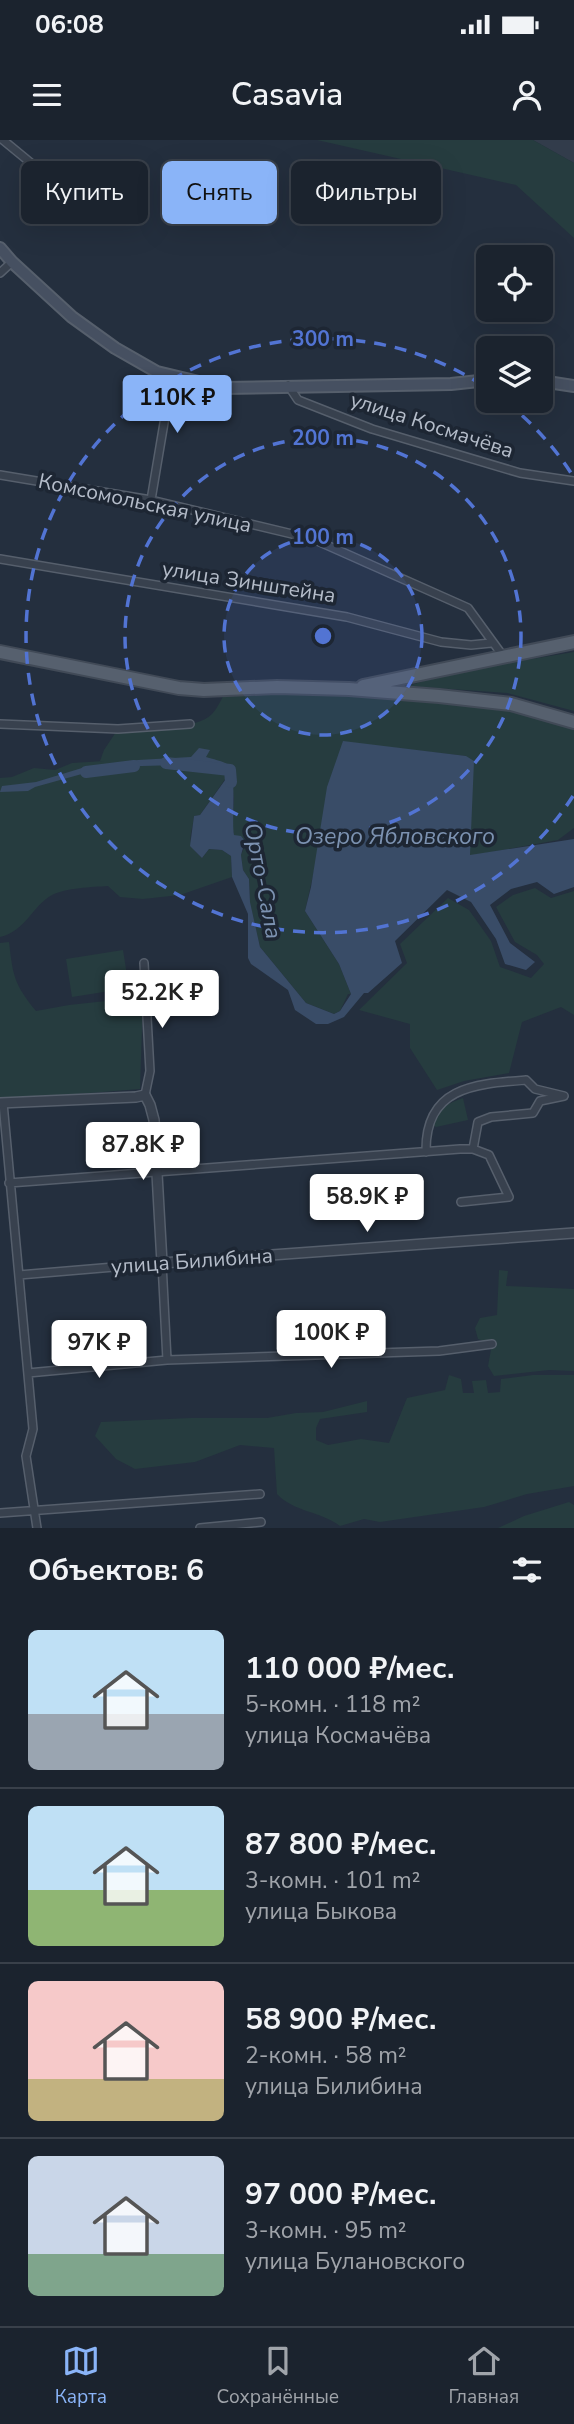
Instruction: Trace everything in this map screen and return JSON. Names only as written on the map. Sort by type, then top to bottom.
[{"type":"main road","name":"улица Космачёва","points":[[0,248],[72,317],[115,348],[157,372],[223,388],[476,381]]},
{"type":"main road","points":[[553,383],[574,386]]},
{"type":"main road","points":[[349,689],[574,642]]},
{"type":"main road","points":[[0,652],[179,688],[349,689],[511,704],[574,722]]},
{"type":"street","points":[[3,140],[29,161]]},
{"type":"street","points":[[0,273],[12,262]]},
{"type":"street","points":[[151,500],[165,417],[165,399],[157,372]]},
{"type":"street","name":"улица Космачёва","points":[[288,386],[298,400],[372,429],[520,473],[574,481]]},
{"type":"street","name":"Комсомольская улица","points":[[0,475],[151,500],[313,539],[468,608],[503,656]]},
{"type":"street","name":"улица Зинштейна","points":[[0,559],[347,617],[442,642],[471,645],[491,643]]},
{"type":"street","points":[[0,724],[118,729],[190,724]]},
{"type":"street","points":[[144,963],[150,1072],[145,1095],[154,1120],[167,1360]]},
{"type":"street","points":[[426,1152],[429,1119],[439,1104],[468,1086],[526,1080],[535,1089],[574,1101]]},
{"type":"street","points":[[37,1528],[26,1456],[33,1429],[2,1103],[145,1095]]},
{"type":"street","points":[[473,1149],[478,1122],[491,1117],[533,1113],[540,1101],[564,1096]]},
{"type":"street","points":[[9,1183],[473,1149],[489,1155],[509,1198],[461,1202]]},
{"type":"street","name":"улица Билибина","points":[[19,1275],[574,1233]]},
{"type":"street","points":[[28,1373],[167,1360],[439,1351],[492,1344]]},
{"type":"street","points":[[0,1513],[260,1494]]},
{"type":"street","points":[[200,1528],[261,1522]]},
{"type":"shaded area","points":[[533,140],[574,140],[574,163]]},
{"type":"green space","points":[[317,140],[533,140],[574,163],[574,238],[516,185],[441,168],[441,161],[410,161]]},
{"type":"green space","points":[[574,652],[574,711],[507,693],[408,686],[449,673]]},
{"type":"green space","points":[[227,690],[439,696],[574,722],[574,828],[558,840],[470,856],[466,756],[343,742],[305,911],[339,964],[351,994],[348,994],[340,1011],[334,1014],[306,1003],[260,947],[250,903],[249,879],[243,870],[241,855],[244,848],[234,835],[232,827],[234,799],[230,772],[200,815],[194,816],[190,838],[193,848],[202,858],[209,849],[222,850],[231,856],[232,877],[180,895],[143,899],[120,897],[108,886],[64,891],[45,900],[23,924],[0,937],[0,778],[12,777],[34,768],[55,770],[72,763],[104,761],[100,761],[104,750],[118,729],[194,723],[212,714]]},
{"type":"green space","points":[[535,888],[551,898],[574,891],[574,1015],[561,1007],[522,1022],[509,1073],[464,1081],[437,1090],[410,1048],[410,1024],[359,1010],[407,963],[400,944],[448,898],[469,910],[491,941],[500,967],[531,978],[544,964],[537,955],[515,942],[496,907],[513,895]]},
{"type":"green space","points":[[9,942],[16,979],[36,1011],[143,997],[140,1089],[0,1098],[0,943]]},
{"type":"green space","points":[[123,950],[129,988],[72,997],[66,959]]},
{"type":"green space","points":[[463,1098],[468,1120],[436,1127],[433,1125],[440,1111]]},
{"type":"green space","points":[[499,1270],[508,1271],[506,1286],[574,1289],[574,1371],[549,1370],[494,1376],[488,1366],[492,1344],[478,1339],[475,1328],[480,1318],[497,1315]]},
{"type":"green space","points":[[449,1375],[461,1379],[463,1393],[474,1393],[472,1381],[486,1380],[488,1393],[500,1392],[501,1379],[533,1375],[574,1375],[574,1486],[527,1494],[484,1507],[380,1522],[364,1519],[340,1526],[291,1504],[277,1494],[274,1448],[240,1445],[195,1462],[135,1469],[116,1459],[95,1436],[101,1422],[267,1418],[323,1412],[367,1401],[367,1412],[320,1419],[316,1428],[316,1440],[328,1445],[361,1439],[389,1443],[407,1398],[445,1390]]},
{"type":"green space","points":[[569,1502],[574,1505],[574,1528],[498,1528],[524,1516]]},
{"type":"water","name":"Озеро Ябловского","points":[[343,741],[466,756],[474,761],[470,855],[574,839],[574,887],[554,894],[537,882],[511,889],[490,905],[510,943],[535,962],[526,970],[505,964],[496,939],[471,902],[447,890],[395,941],[402,963],[368,993],[364,993],[344,1017],[328,1024],[316,1024],[295,1010],[288,990],[251,964],[248,958],[248,914],[232,877],[231,856],[222,850],[209,849],[202,858],[190,846],[194,816],[200,815],[228,776],[223,766],[195,762],[107,767],[28,791],[0,792],[2,786],[36,782],[82,768],[138,760],[191,757],[199,748],[210,750],[206,757],[227,764],[232,776],[234,835],[241,836],[245,841],[241,855],[243,870],[249,879],[250,902],[260,947],[306,1003],[334,1014],[340,1011],[351,994],[339,964],[305,911],[327,787]]},
{"type":"waterway","name":"Орто-Сала","points":[[166,763],[230,770],[231,782]]},
{"type":"waterway","name":"Орто-Сала","points":[[86,772],[134,766]]}]
